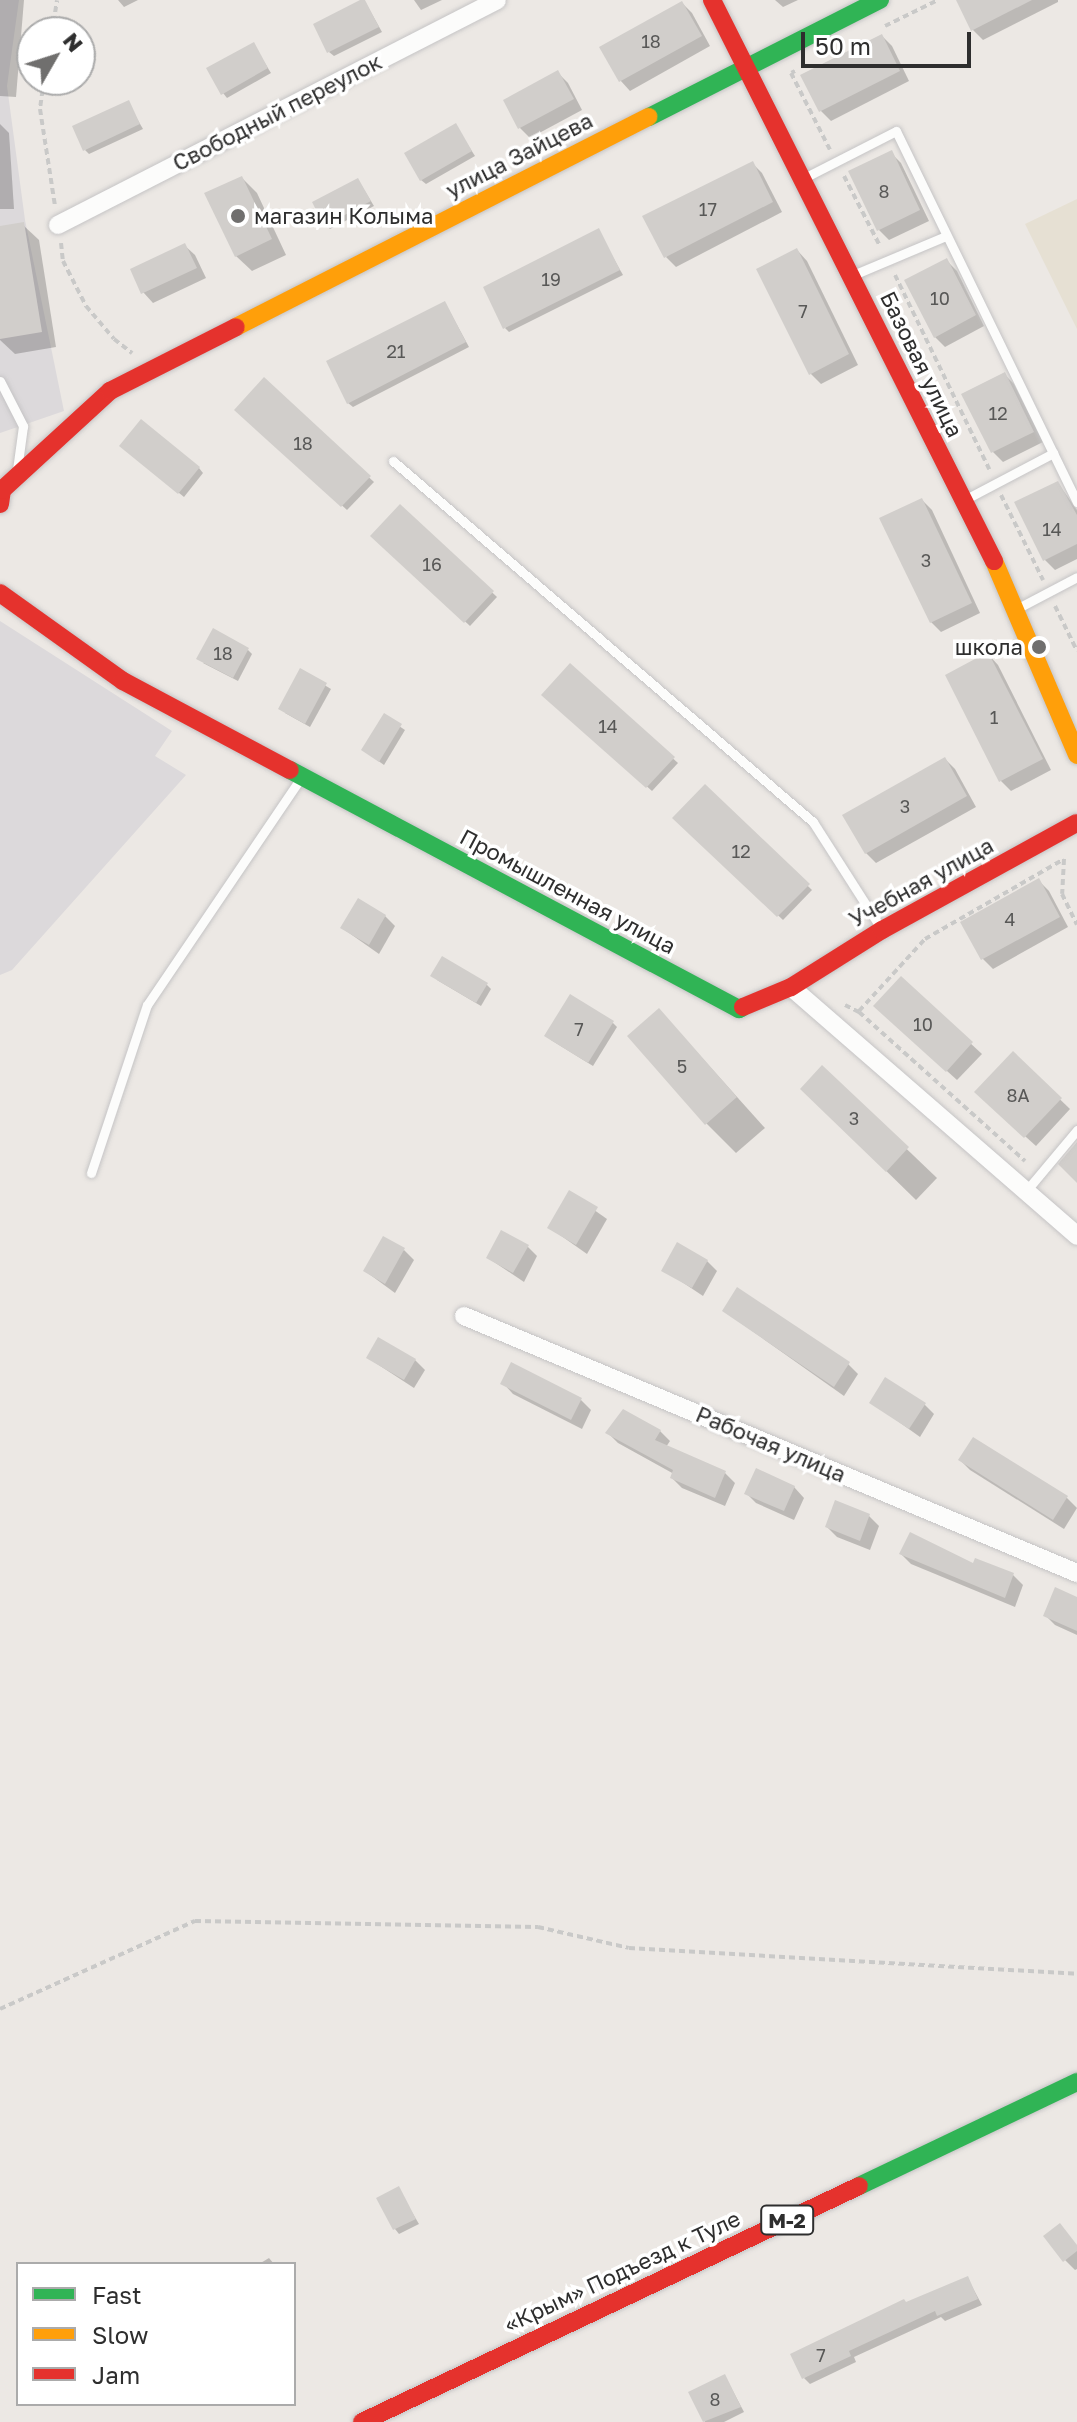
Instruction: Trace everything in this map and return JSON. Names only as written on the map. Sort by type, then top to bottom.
[{"type":"street","name":"Свободный переулок","points":[[58,225],[497,0]]},
{"type":"street","name":"Базовая улица","points":[[712,0],[853,275],[1017,608],[1077,755]]},
{"type":"street","name":"улица Зайцева","points":[[0,504],[2,490],[110,391],[880,0]]},
{"type":"street","name":"Промышленная улица","points":[[0,593],[123,681],[739,1009],[791,987]]},
{"type":"street","name":"Учебная улица","points":[[791,987],[882,930],[1070,827]]},
{"type":"street","points":[[791,987],[1077,1236]]},
{"type":"street","name":"Рабочая улица","points":[[464,1316],[1077,1573]]},
{"type":"street","name":"«Крым» Подъезд к Туле","points":[[362,2422],[1077,2082]]},
{"type":"lane","points":[[803,179],[896,131],[1077,502]]},
{"type":"lane","points":[[853,275],[886,258],[946,236]]},
{"type":"lane","points":[[0,381],[23,426],[16,478]]},
{"type":"lane","points":[[962,501],[1053,453]]},
{"type":"lane","points":[[393,461],[813,822],[882,930]]},
{"type":"lane","points":[[1017,608],[1077,577]]},
{"type":"lane","points":[[91,1173],[147,1005],[302,776]]},
{"type":"lane","points":[[1026,1191],[1077,1130]]},
{"type":"path","points":[[884,27],[938,0]]},
{"type":"path","points":[[804,66],[791,73],[886,258],[1077,651]]},
{"type":"path","points":[[1070,827],[1062,894],[1077,925]]},
{"type":"path","points":[[859,1012],[925,939],[1064,859]]},
{"type":"path","points":[[843,1004],[859,1012],[1040,1174]]},
{"type":"path","points":[[0,2009],[195,1921],[538,1927],[629,1948],[1077,1974]]},
{"type":"shaded area","points":[[0,0],[19,0],[7,86],[25,220],[64,411],[0,433]]},
{"type":"shaded area","points":[[1077,199],[1077,329],[1025,224]]},
{"type":"shaded area","points":[[0,621],[172,731],[155,756],[186,775],[12,970],[0,975]]},
{"type":"building","points":[[365,0],[379,27],[327,53],[313,24]]},
{"type":"building","points":[[956,0],[1032,0],[971,31]]},
{"type":"building","points":[[682,1],[702,36],[619,82],[599,47]]},
{"type":"building","points":[[882,34],[900,71],[819,112],[800,75]]},
{"type":"building","points":[[254,42],[268,68],[221,95],[206,68]]},
{"type":"building","points":[[558,70],[574,99],[518,129],[503,100]]},
{"type":"building","points":[[129,100],[140,124],[83,151],[72,126]]},
{"type":"building","points":[[456,123],[472,151],[420,181],[404,153]]},
{"type":"building","points":[[892,150],[920,210],[877,231],[848,171]]},
{"type":"building","points":[[753,161],[773,202],[664,258],[642,216]]},
{"type":"building","name":"магазин Колыма","points":[[242,176],[272,239],[235,257],[204,193]]},
{"type":"building","points":[[358,178],[371,201],[324,226],[312,202]]},
{"type":"building","points":[[24,222],[42,332],[0,339],[0,226]]},
{"type":"building","points":[[599,228],[620,270],[503,329],[483,287]]},
{"type":"building","points":[[185,243],[197,268],[141,294],[130,269]]},
{"type":"building","points":[[797,248],[849,354],[809,375],[756,269]]},
{"type":"building","points":[[947,258],[976,315],[934,338],[904,280]]},
{"type":"building","points":[[445,301],[466,342],[347,404],[326,361]]},
{"type":"building","points":[[1005,372],[1034,432],[991,453],[961,394]]},
{"type":"building","points":[[264,377],[371,476],[341,507],[234,410]]},
{"type":"building","points":[[141,419],[200,467],[178,494],[119,446]]},
{"type":"building","points":[[1058,481],[1077,515],[1077,544],[1043,561],[1014,502]]},
{"type":"building","points":[[922,498],[972,603],[930,623],[879,518]]},
{"type":"building","points":[[400,504],[494,591],[464,623],[370,536]]},
{"type":"building","points":[[213,628],[249,648],[233,678],[196,659]]},
{"type":"building","points":[[988,652],[1043,759],[999,782],[945,675]]},
{"type":"building","points":[[570,663],[675,757],[646,788],[541,695]]},
{"type":"building","points":[[300,668],[327,683],[305,724],[278,709]]},
{"type":"building","points":[[384,713],[402,724],[379,762],[361,750]]},
{"type":"building","points":[[945,757],[967,796],[865,854],[842,815]]},
{"type":"building","points":[[705,784],[810,884],[777,917],[672,818]]},
{"type":"building","points":[[1039,878],[1060,917],[981,960],[960,922]]},
{"type":"building","points":[[358,898],[386,915],[369,945],[340,928]]},
{"type":"building","points":[[442,956],[488,983],[476,1003],[430,976]]},
{"type":"building","points":[[901,976],[973,1042],[946,1072],[873,1006]]},
{"type":"building","points":[[570,994],[614,1021],[588,1063],[544,1036]]},
{"type":"building","points":[[659,1008],[737,1097],[705,1125],[627,1036]]},
{"type":"building","points":[[1013,1051],[1062,1098],[1024,1138],[974,1092]]},
{"type":"building","points":[[822,1065],[909,1147],[886,1172],[800,1089]]},
{"type":"building","points":[[1077,1142],[1077,1183],[1058,1164]]},
{"type":"building","points":[[569,1190],[598,1207],[576,1245],[547,1228]]},
{"type":"building","points":[[501,1230],[529,1245],[513,1273],[486,1258]]},
{"type":"building","points":[[383,1236],[405,1248],[385,1284],[363,1271]]},
{"type":"building","points":[[677,1242],[708,1260],[692,1288],[661,1271]]},
{"type":"building","points":[[737,1287],[850,1362],[834,1387],[722,1311]]},
{"type":"building","points":[[378,1337],[416,1359],[404,1380],[366,1358]]},
{"type":"building","points":[[511,1362],[582,1398],[571,1420],[500,1384]]},
{"type":"building","points":[[885,1377],[926,1403],[909,1429],[869,1403]]},
{"type":"building","points":[[623,1409],[661,1430],[655,1440],[726,1471],[715,1498],[670,1478],[673,1470],[605,1433]]},
{"type":"building","points":[[973,1437],[1068,1496],[1053,1520],[958,1460]]},
{"type":"building","points":[[756,1468],[795,1486],[784,1511],[744,1494]]},
{"type":"building","points":[[835,1500],[870,1514],[860,1541],[825,1527]]},
{"type":"building","points":[[910,1532],[973,1563],[975,1558],[1014,1573],[1005,1598],[899,1554]]},
{"type":"building","points":[[1055,1587],[1077,1597],[1077,1631],[1043,1616]]},
{"type":"building","points":[[399,2186],[416,2219],[393,2230],[376,2198]]},
{"type":"building","points":[[1060,2223],[1077,2245],[1077,2251],[1063,2262],[1043,2236]]},
{"type":"building","points":[[968,2276],[978,2299],[937,2316],[935,2311],[849,2351],[851,2356],[802,2379],[790,2354],[904,2299],[906,2302]]},
{"type":"building","points":[[725,2374],[741,2407],[703,2422],[688,2392]]},
{"type":"traffic: fast","points":[[649,117],[880,0]]},
{"type":"traffic: fast","points":[[290,770],[739,1009],[743,1007]]},
{"type":"traffic: fast","points":[[859,2186],[1077,2082]]},
{"type":"traffic: slow","points":[[236,327],[649,117]]},
{"type":"traffic: slow","points":[[994,561],[1077,755]]},
{"type":"traffic: jam","points":[[712,0],[994,561]]},
{"type":"traffic: jam","points":[[0,504],[2,490],[110,391],[236,327]]},
{"type":"traffic: jam","points":[[0,593],[123,681],[290,770]]},
{"type":"traffic: jam","points":[[743,1007],[791,987],[882,930],[1077,823]]},
{"type":"traffic: jam","points":[[362,2422],[859,2186]]},
{"type":"place","name":"магазин Колыма","points":[[238,216]]},
{"type":"place","name":"школа","points":[[1039,647]]}]
